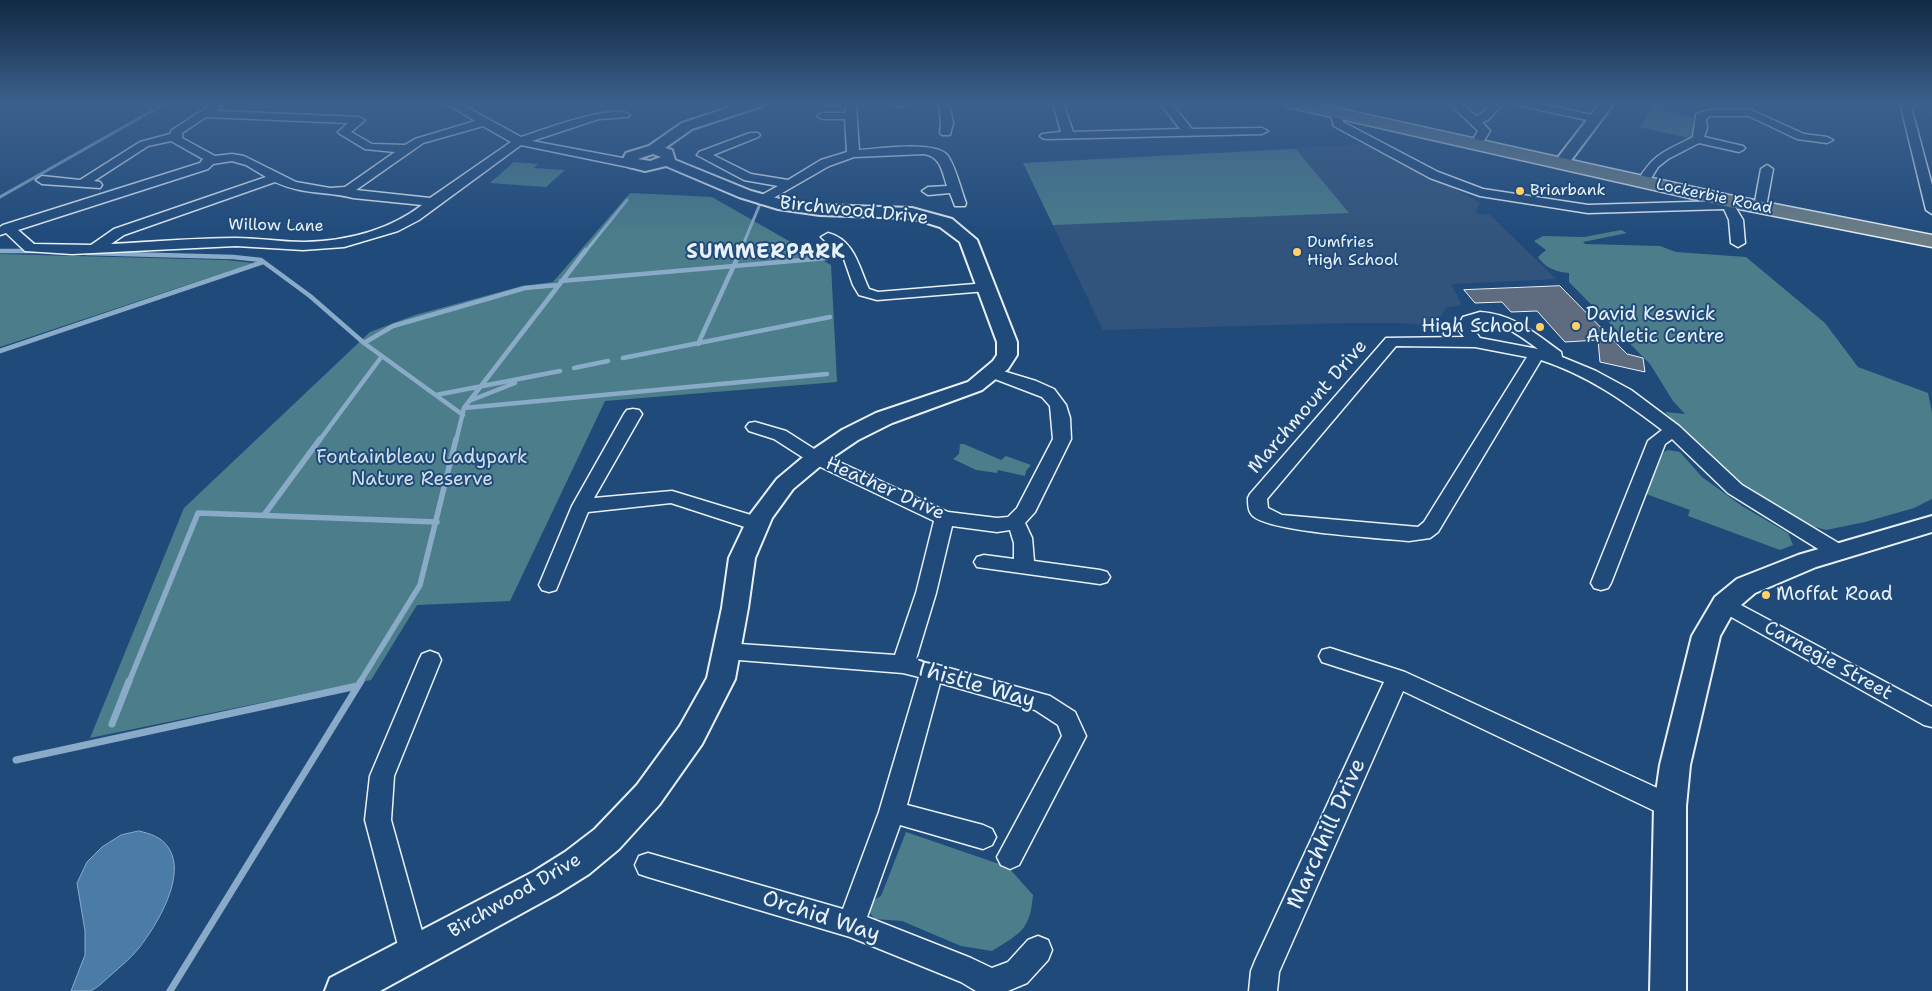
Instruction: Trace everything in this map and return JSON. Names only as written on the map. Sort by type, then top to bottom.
[{"type":"main road","name":"Lockerbie Road","points":[[1495,149],[1729,203],[1760,207],[1932,241]]},
{"type":"street","points":[[83,183],[136,149]]},
{"type":"street","points":[[4,230],[204,166],[211,158],[195,149]]},
{"type":"street","points":[[349,191],[352,186],[405,149]]},
{"type":"street","name":"Willow Lane","points":[[4,230],[30,248],[72,250],[236,242],[303,246],[344,243],[393,228],[414,217],[432,202],[508,149]]},
{"type":"street","points":[[562,149],[648,157],[658,149]]},
{"type":"street","points":[[718,149],[703,155],[748,177],[790,184]]},
{"type":"street","points":[[853,149],[853,154]]},
{"type":"street","points":[[1386,149],[1434,175],[1480,192],[1588,209],[1729,203],[1736,220],[1738,243]]},
{"type":"street","points":[[1561,164],[1572,149]]},
{"type":"street","points":[[1642,182],[1653,165],[1664,156],[1678,149]]},
{"type":"street","points":[[1917,149],[1932,210]]},
{"type":"street","points":[[763,200],[825,164],[853,154],[924,150],[935,152],[943,157],[960,203]]},
{"type":"street","name":"Birchwood Drive","points":[[343,991],[544,883],[577,863],[607,839],[648,795],[691,735],[721,678],[735,608],[742,558],[761,516],[785,484],[816,458],[850,435],[907,408],[975,386],[1001,365],[1006,355],[1007,342],[987,287],[968,240],[959,230],[938,220],[912,213],[820,210],[763,200],[648,157]]},
{"type":"street","points":[[208,161],[235,158],[304,189],[333,192],[349,191],[353,194],[432,202]]},
{"type":"street","points":[[1760,207],[1766,169]]},
{"type":"street","points":[[95,249],[119,232],[276,178]]},
{"type":"street","points":[[42,180],[95,184],[111,196]]},
{"type":"street","points":[[928,191],[955,189]]},
{"type":"street","points":[[828,237],[846,252],[853,262],[859,284],[864,292],[878,296],[987,287]]},
{"type":"street","points":[[1566,363],[1515,325],[1496,318],[1478,315],[1468,320],[1465,328],[1475,342],[1537,354],[1566,363],[1625,394],[1672,430],[1736,489],[1838,552]]},
{"type":"street","name":"Marchmount Drive","points":[[1475,342],[1392,341],[1257,498],[1259,510],[1268,518],[1282,521],[1409,534],[1423,533],[1431,527],[1537,354]]},
{"type":"street","points":[[993,373],[1048,393],[1058,405],[1061,418],[1062,439],[1025,512],[1014,522],[1021,530],[1024,541],[1023,567]]},
{"type":"street","points":[[549,586],[581,506],[602,466],[618,444],[632,414]]},
{"type":"street","name":"Heather Drive","points":[[755,426],[780,435],[816,458],[944,518],[997,525],[1014,522]]},
{"type":"street","points":[[1601,583],[1657,441],[1672,430]]},
{"type":"street","points":[[581,506],[672,497],[757,524]]},
{"type":"street","points":[[903,664],[926,593],[944,518]]},
{"type":"street","points":[[1668,991],[1670,806],[1675,765],[1706,636],[1724,604],[1746,586],[1806,560],[1932,524]]},
{"type":"street","points":[[984,562],[1100,577]]},
{"type":"street","name":"Carnegie Street","points":[[1724,604],[1932,718]]},
{"type":"street","name":"Thistle Way","points":[[726,651],[903,664],[1042,702],[1067,719],[1074,736],[1010,857]]},
{"type":"street","points":[[1330,656],[1397,678],[1670,806]]},
{"type":"street","points":[[414,953],[378,820],[382,776],[430,660]]},
{"type":"street","points":[[851,924],[892,812],[932,672]]},
{"type":"street","name":"Marchhill Drive","points":[[1263,991],[1264,971],[1397,678]]},
{"type":"street","points":[[892,812],[983,837]]},
{"type":"street","name":"Orchid Way","points":[[648,865],[851,924],[971,972],[992,987],[1017,973],[1038,950]]},
{"type":"shaded area","name":"Dumfries High School","points":[[1272,149],[1377,149],[1474,199],[1479,204],[1476,211],[1480,215],[1489,214],[1556,279],[1451,284],[1462,305],[1446,308],[1440,318],[1444,327],[1404,323],[1345,323],[1103,330],[1023,163]]},
{"type":"shaded area","points":[[139,831],[159,838],[168,847],[173,858],[172,885],[167,900],[154,927],[129,959],[93,990],[71,991],[85,955],[85,931],[77,883],[87,862],[102,847],[121,835]]},
{"type":"green space","points":[[1296,149],[1349,213],[1053,225],[1023,163]]},
{"type":"green space","points":[[514,162],[538,164],[534,168],[565,170],[546,187],[490,183]]},
{"type":"green space","name":"Fontainbleau Ladypark Nature Reserve","points":[[630,193],[712,197],[831,265],[837,382],[605,401],[510,601],[417,605],[371,680],[90,738],[184,508],[370,332],[415,315],[522,286],[553,282]]},
{"type":"green space","points":[[1621,230],[1627,233],[1583,242],[1585,244],[1660,246],[1676,252],[1746,257],[1825,323],[1858,367],[1928,393],[1932,413],[1932,499],[1914,508],[1865,522],[1826,530],[1804,524],[1739,484],[1705,454],[1665,412],[1685,414],[1673,401],[1650,364],[1569,282],[1569,273],[1552,269],[1541,261],[1538,257],[1546,250],[1534,241],[1543,236],[1584,237]]},
{"type":"green space","points":[[0,254],[226,260],[253,263],[0,347]]},
{"type":"green space","points":[[960,444],[1001,460],[1006,456],[1031,465],[1026,471],[1025,476],[998,470],[997,473],[976,470],[953,459],[959,454]]},
{"type":"green space","points":[[1668,450],[1680,452],[1702,477],[1742,506],[1788,533],[1793,545],[1780,550],[1688,516],[1690,510],[1646,494],[1664,452]]},
{"type":"green space","points":[[906,832],[1008,867],[1033,895],[1032,907],[1022,930],[992,951],[961,946],[902,921],[875,919],[869,912],[870,902],[881,896]]},
{"type":"building","name":"David Keswick Athletic Centre","points":[[1560,286],[1627,354],[1643,358],[1645,372],[1600,362],[1598,340],[1565,342],[1537,311],[1511,312],[1502,302],[1475,303],[1464,290]]},
{"type":"waterway","points":[[0,197],[84,149]]},
{"type":"waterway","points":[[585,252],[627,200]]},
{"type":"waterway","points":[[740,252],[760,204]]},
{"type":"waterway","points":[[562,281],[586,250]]},
{"type":"waterway","points":[[734,266],[741,250]]},
{"type":"waterway","points":[[0,251],[35,251]]},
{"type":"waterway","points":[[86,253],[233,257],[261,260],[310,296],[364,343]]},
{"type":"waterway","points":[[734,266],[827,258]]},
{"type":"waterway","points":[[0,351],[263,262]]},
{"type":"waterway","points":[[562,281],[734,266]]},
{"type":"waterway","points":[[698,343],[734,266]]},
{"type":"waterway","points":[[481,386],[562,281]]},
{"type":"waterway","points":[[364,343],[393,326],[525,288],[558,285]]},
{"type":"waterway","points":[[698,343],[830,317]]},
{"type":"waterway","points":[[364,343],[382,356]]},
{"type":"waterway","points":[[623,358],[698,343]]},
{"type":"waterway","points":[[319,441],[382,356]]},
{"type":"waterway","points":[[382,356],[462,415]]},
{"type":"waterway","points":[[574,368],[608,361]]},
{"type":"waterway","points":[[481,386],[560,371]]},
{"type":"waterway","points":[[464,408],[827,374]]},
{"type":"waterway","points":[[470,401],[515,383]]},
{"type":"waterway","points":[[436,395],[481,386]]},
{"type":"waterway","points":[[470,401],[481,386]]},
{"type":"waterway","points":[[464,408],[470,401]]},
{"type":"waterway","points":[[462,415],[464,408]]},
{"type":"waterway","points":[[456,441],[462,415]]},
{"type":"waterway","points":[[264,515],[320,439]]},
{"type":"waterway","points":[[436,522],[456,439]]},
{"type":"waterway","points":[[129,682],[198,513],[436,522]]},
{"type":"waterway","points":[[360,682],[420,585],[436,522]]},
{"type":"waterway","points":[[112,724],[129,681]]},
{"type":"waterway","points":[[170,991],[361,681]]},
{"type":"waterway","points":[[16,760],[357,686]]},
{"type":"place","name":"Briarbank","points":[[1520,191]]},
{"type":"place","name":"Dumfries High School","points":[[1297,252]]},
{"type":"place","name":"David Keswick Athletic Centre","points":[[1576,326]]},
{"type":"place","name":"High School","points":[[1540,327]]},
{"type":"place","name":"Moffat Road","points":[[1766,595]]},
{"type":"district","name":"SUMMERPARK","points":[[766,253]]}]
